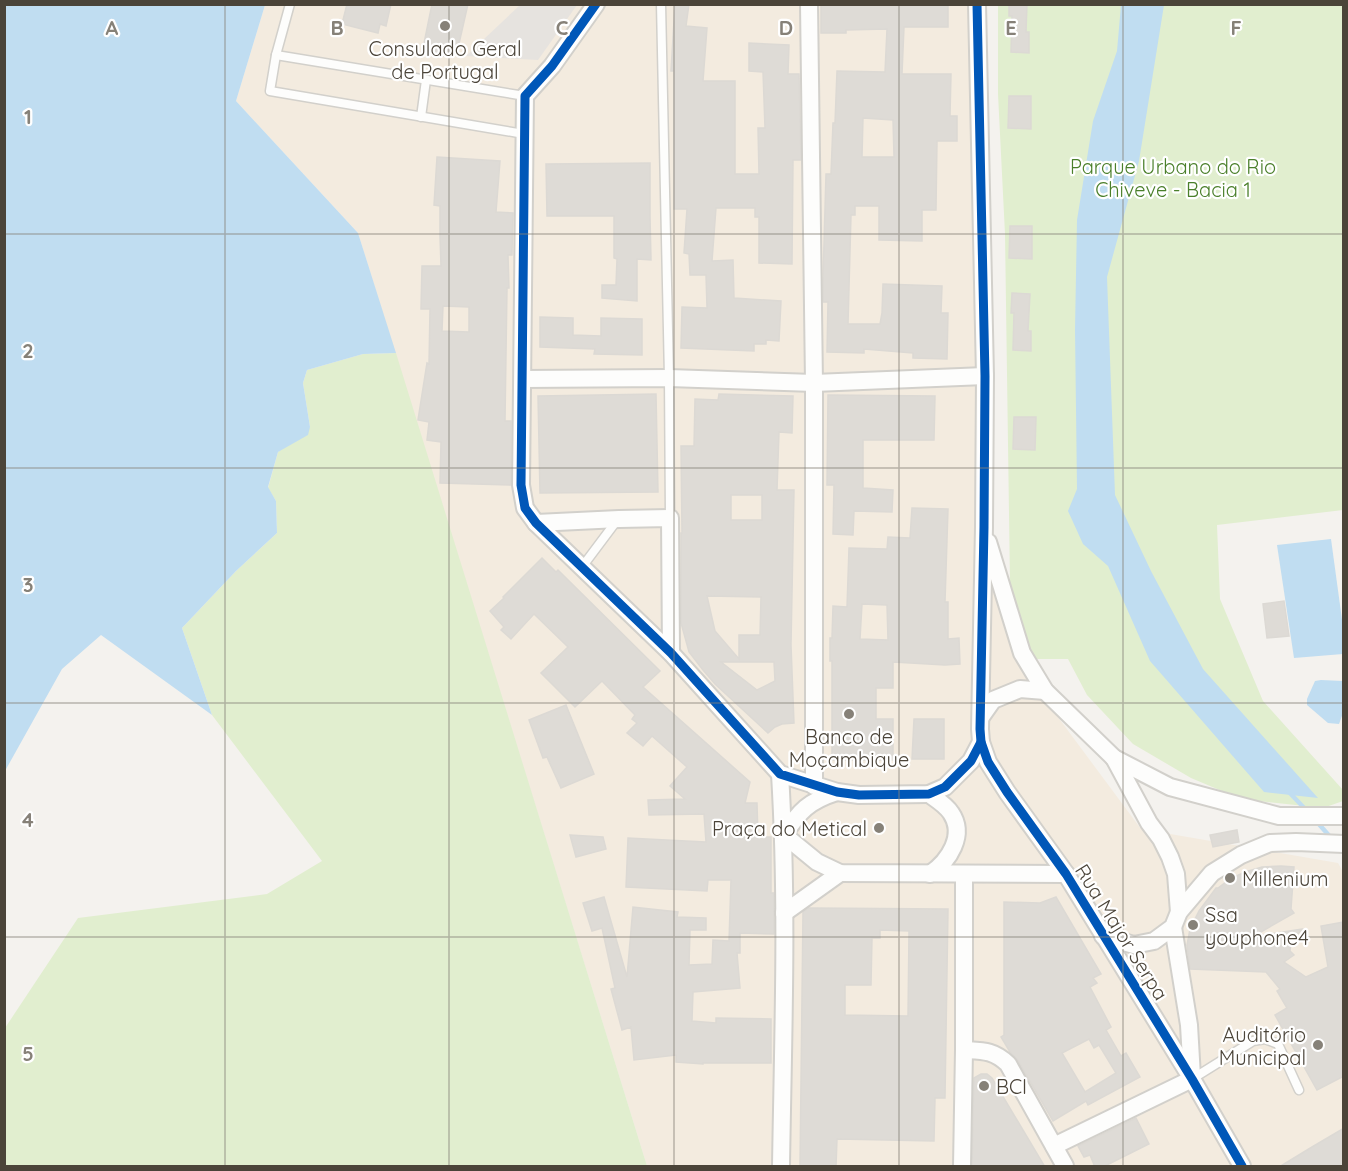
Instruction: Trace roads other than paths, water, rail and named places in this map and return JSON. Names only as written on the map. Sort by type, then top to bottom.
[{"type":"street","points":[[596,4],[552,66],[525,96],[521,485],[525,508],[536,523],[671,653],[780,774],[837,792],[868,795],[929,794],[945,787],[971,761],[981,742]]},
{"type":"street","points":[[809,4],[814,383],[814,786]]},
{"type":"street","name":"Rua Major Serpa","points":[[977,4],[985,376],[981,742],[988,762],[1066,874],[1192,1079],[1242,1167]]},
{"type":"street","points":[[523,378],[669,378],[814,383],[985,376]]},
{"type":"street","points":[[536,523],[670,518],[671,653]]},
{"type":"street","points":[[984,527],[1022,653],[1045,691],[1114,758],[1170,787],[1279,816],[1344,816]]},
{"type":"street","points":[[981,717],[993,700],[1020,689],[1045,691]]},
{"type":"street","points":[[1054,1146],[1192,1079],[1189,1025],[1176,919],[1176,874],[1161,839],[1149,823],[1114,758]]},
{"type":"street","points":[[780,774],[784,835],[781,1167]]},
{"type":"street","points":[[784,835],[802,810],[837,792]]},
{"type":"street","points":[[929,794],[951,813],[956,825],[953,850],[940,867],[930,874]]},
{"type":"street","points":[[784,835],[817,862],[840,873],[1066,874]]},
{"type":"street","points":[[1103,936],[1134,945],[1154,941],[1176,919],[1212,873],[1241,855],[1270,843],[1344,844]]},
{"type":"street","points":[[784,913],[840,873]]},
{"type":"street","points":[[962,1167],[964,874]]},
{"type":"street","points":[[964,1050],[988,1052],[999,1056],[1008,1064],[1065,1167]]},
{"type":"lane","points":[[290,4],[276,55],[270,91],[524,134]]},
{"type":"lane","points":[[661,4],[670,518]]},
{"type":"lane","points":[[276,55],[525,96]]},
{"type":"lane","points":[[421,117],[426,80]]},
{"type":"lane","points":[[582,567],[619,519]]},
{"type":"lane","points":[[1192,1079],[1253,1041],[1265,1039],[1278,1044],[1299,1090]]},
{"type":"water","points":[[5,4],[265,5],[236,101],[358,233],[396,353],[363,354],[307,370],[303,383],[310,427],[308,435],[278,452],[268,487],[276,501],[277,533],[236,571],[182,628],[212,715],[101,635],[62,669],[5,771]]},
{"type":"water","points":[[1121,5],[1164,5],[1139,161],[1107,277],[1115,495],[1151,571],[1203,669],[1318,798],[1264,792],[1150,661],[1108,566],[1083,544],[1068,511],[1077,489],[1075,330],[1077,220],[1093,121],[1117,51]]},
{"type":"water","points":[[1331,539],[1343,627],[1343,654],[1294,658],[1277,545]]},
{"type":"water","points":[[1315,681],[1343,681],[1343,713],[1339,724],[1328,723],[1307,705],[1307,699]]},
{"type":"waterway","points":[[1288,791],[1307,811]]},
{"type":"waterway","points":[[1317,822],[1333,840]]},
{"type":"place","name":"Consulado Geral de Portugal","points":[[445,26]]},
{"type":"place","name":"Banco de Moçambique","points":[[849,714]]},
{"type":"place","name":"Praça do Metical","points":[[879,828]]},
{"type":"place","name":"Millenium","points":[[1230,878]]},
{"type":"place","name":"Ssa youphone4","points":[[1193,925]]},
{"type":"place","name":"Auditório Municipal","points":[[1318,1045]]},
{"type":"place","name":"BCI","points":[[984,1086]]},
{"type":"park label","name":"Parque Urbano do Rio Chiveve - Bacia 1","points":[[1173,178]]}]
